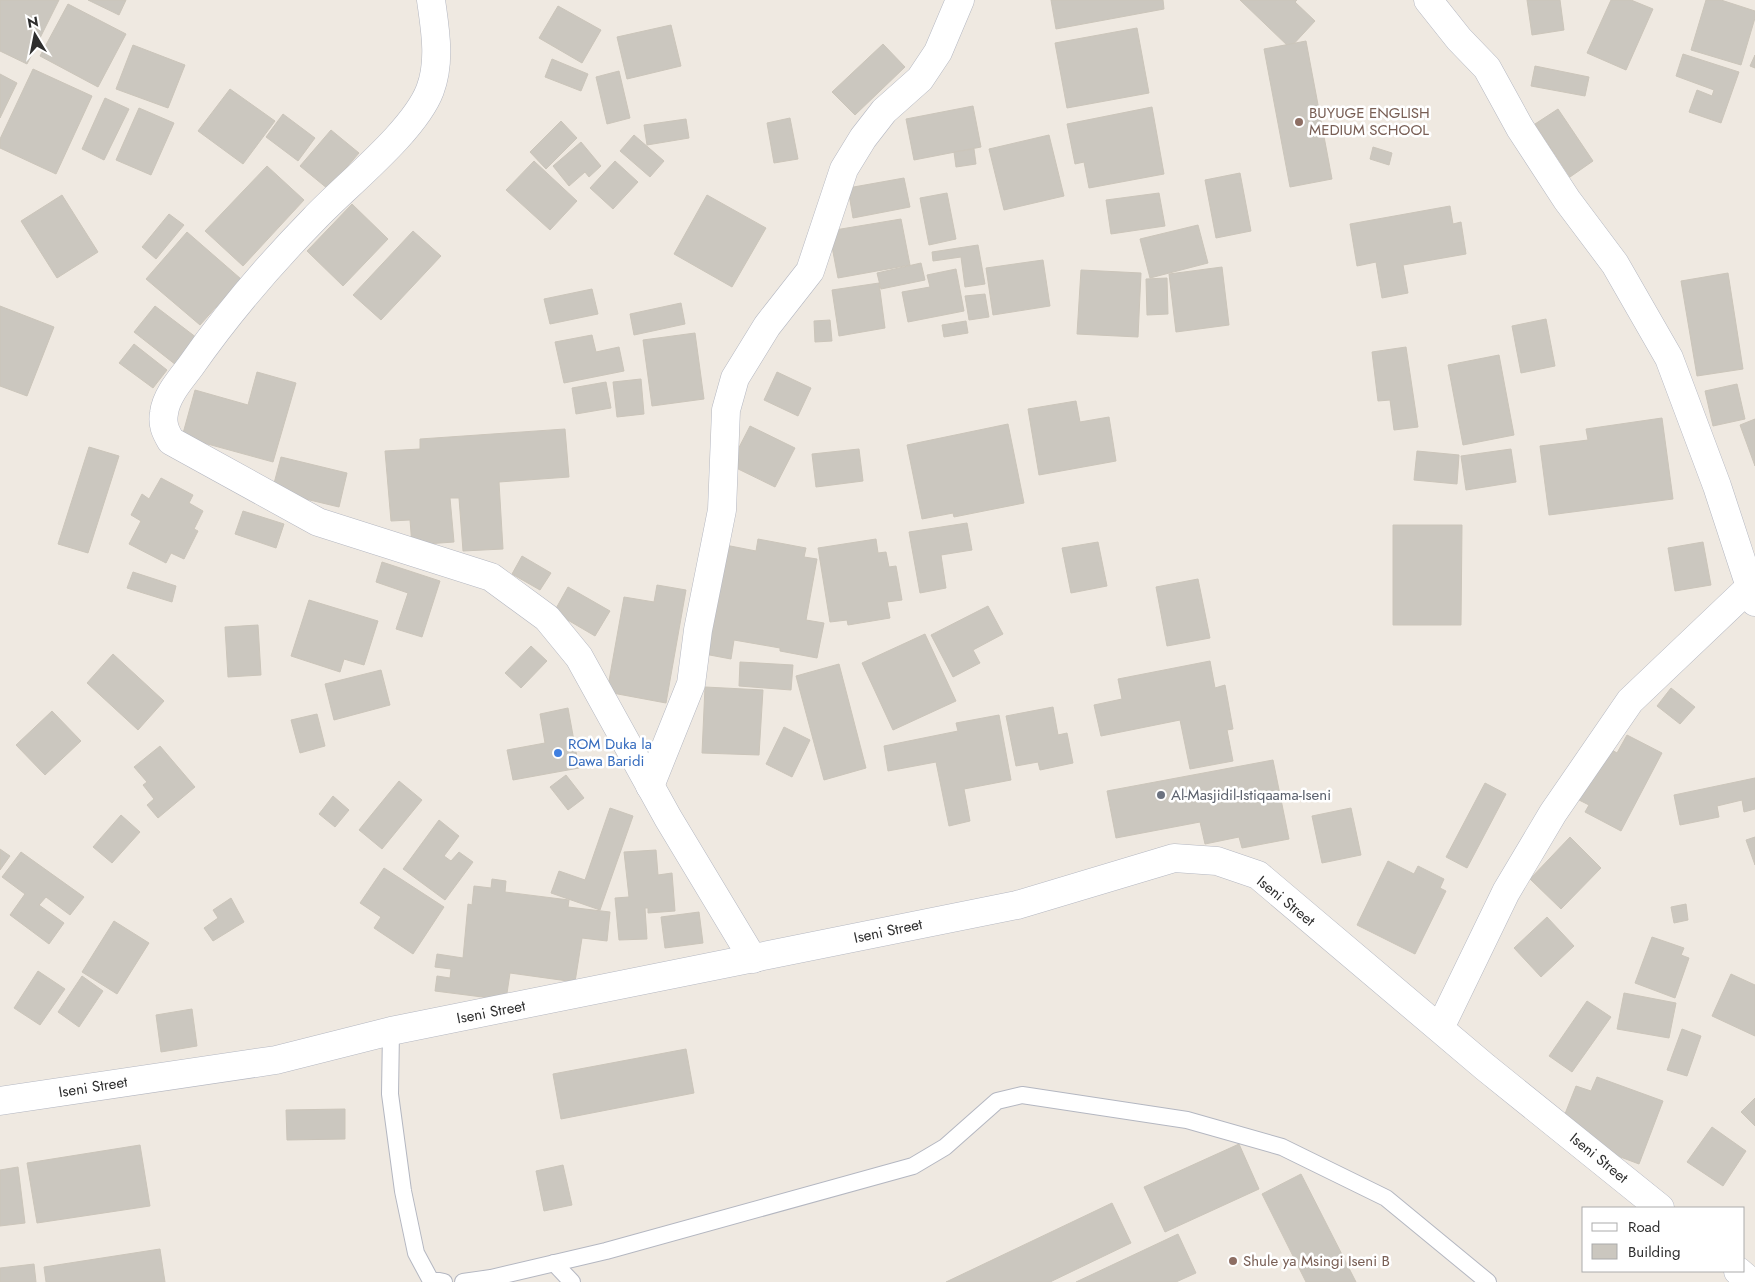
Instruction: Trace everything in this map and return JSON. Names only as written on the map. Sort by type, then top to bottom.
[{"type":"street","points":[[431,0],[436,36],[435,66],[430,90],[410,123],[313,219],[246,294],[208,341],[171,393],[164,412],[164,428],[171,441],[318,522],[491,577],[547,618],[579,658],[650,786],[753,959]]},
{"type":"street","points":[[650,786],[692,676],[698,630],[722,510],[726,410],[735,378],[767,326],[810,271],[844,168],[863,138],[884,111],[920,78],[938,52],[960,0]]},
{"type":"street","points":[[1428,0],[1459,39],[1487,68],[1520,128],[1567,200],[1615,264],[1669,358],[1717,486],[1753,594],[1630,701],[1553,813],[1506,892],[1440,1028]]},
{"type":"street","name":"Iseni Street","points":[[0,1101],[276,1060],[391,1031],[1017,905],[1174,858],[1217,861],[1258,876],[1659,1207]]},
{"type":"street","points":[[1739,1272],[1751,1282]]},
{"type":"lane","points":[[391,1031],[390,1094],[403,1191],[414,1244],[416,1253],[430,1279],[444,1282]]},
{"type":"lane","points":[[463,1282],[491,1278],[554,1263],[762,1209],[913,1166],[945,1147],[997,1101],[1022,1095],[1187,1120],[1282,1147],[1386,1198],[1488,1282]]},
{"type":"lane","points":[[554,1263],[572,1282]]},
{"type":"building","points":[[0,0],[59,0],[27,64],[0,51]]},
{"type":"building","points":[[88,0],[126,0],[119,15]]},
{"type":"building","points":[[1051,0],[1163,0],[1164,9],[1056,29]]},
{"type":"building","points":[[1240,0],[1297,0],[1295,2],[1315,21],[1290,48]]},
{"type":"building","points":[[1527,0],[1560,0],[1564,30],[1532,35]]},
{"type":"building","points":[[1611,0],[1631,0],[1653,9],[1626,70],[1587,53]]},
{"type":"building","points":[[1706,0],[1721,0],[1755,11],[1755,18],[1741,65],[1691,50]]},
{"type":"building","points":[[68,4],[126,34],[98,87],[40,56]]},
{"type":"building","points":[[558,6],[601,30],[582,63],[539,38]]},
{"type":"building","points":[[671,25],[681,66],[627,79],[617,37]]},
{"type":"building","points":[[1137,28],[1149,93],[1067,108],[1055,43]]},
{"type":"building","points":[[1306,41],[1332,179],[1290,187],[1264,49]]},
{"type":"building","points":[[883,44],[905,67],[855,115],[832,92]]},
{"type":"building","points":[[133,45],[185,65],[168,108],[116,89]]},
{"type":"building","points":[[1683,54],[1739,72],[1721,123],[1689,112],[1697,90],[1712,96],[1714,90],[1676,76]]},
{"type":"building","points":[[1755,55],[1755,68],[1750,66]]},
{"type":"building","points":[[552,59],[588,74],[581,91],[545,77]]},
{"type":"building","points":[[1535,66],[1589,77],[1585,96],[1531,86]]},
{"type":"building","points":[[33,69],[92,96],[56,174],[0,148],[0,139]]},
{"type":"building","points":[[619,71],[630,118],[607,124],[596,77]]},
{"type":"building","points":[[0,74],[17,83],[0,118]]},
{"type":"building","points":[[230,89],[275,121],[243,164],[198,131]]},
{"type":"building","points":[[105,98],[129,109],[104,160],[82,149]]},
{"type":"building","points":[[973,106],[981,147],[914,160],[906,119]]},
{"type":"building","points":[[1152,107],[1164,174],[1089,188],[1084,162],[1075,164],[1067,124]]},
{"type":"building","points":[[139,108],[174,123],[151,175],[116,160]]},
{"type":"building","points":[[1558,109],[1593,161],[1570,177],[1535,124]]},
{"type":"building","points":[[283,114],[315,138],[298,161],[266,137]]},
{"type":"building","points":[[790,118],[798,159],[774,163],[767,123]]},
{"type":"building","points":[[686,119],[689,138],[647,145],[644,125]]},
{"type":"building","points":[[561,121],[577,138],[546,169],[530,152]]},
{"type":"building","points":[[331,130],[359,153],[328,189],[300,166]]},
{"type":"building","points":[[634,135],[664,161],[650,177],[620,151]]},
{"type":"building","points":[[1049,135],[1064,196],[1004,210],[989,149]]},
{"type":"building","points":[[581,142],[601,166],[589,177],[585,172],[569,186],[553,166]]},
{"type":"building","points":[[1373,147],[1392,153],[1389,165],[1370,159]]},
{"type":"building","points":[[974,149],[976,164],[956,167],[954,152]]},
{"type":"building","points":[[534,161],[577,201],[550,230],[506,190]]},
{"type":"building","points":[[615,161],[638,182],[613,209],[590,188]]},
{"type":"building","points":[[267,166],[304,200],[243,266],[205,231]]},
{"type":"building","points":[[1240,173],[1251,231],[1216,238],[1205,180]]},
{"type":"building","points":[[904,178],[910,207],[853,218],[848,188]]},
{"type":"building","points":[[947,193],[956,239],[929,245],[920,198]]},
{"type":"building","points":[[1159,193],[1165,226],[1111,234],[1106,200]]},
{"type":"building","points":[[62,195],[98,252],[57,278],[21,221]]},
{"type":"building","points":[[707,195],[766,228],[732,287],[674,254]]},
{"type":"building","points":[[352,204],[388,239],[343,286],[307,251]]},
{"type":"building","points":[[1450,206],[1453,224],[1461,222],[1466,254],[1403,265],[1408,293],[1382,298],[1376,262],[1357,266],[1350,224]]},
{"type":"building","points":[[169,214],[184,225],[156,259],[142,247]]},
{"type":"building","points":[[901,219],[910,265],[838,278],[829,231]]},
{"type":"building","points":[[1198,225],[1208,263],[1150,278],[1140,239]]},
{"type":"building","points":[[413,231],[441,256],[381,320],[353,295]]},
{"type":"building","points":[[187,232],[241,279],[200,325],[146,279]]},
{"type":"building","points":[[978,245],[985,284],[965,287],[961,257],[933,261],[932,252]]},
{"type":"building","points":[[1043,260],[1050,306],[993,315],[986,268]]},
{"type":"building","points":[[921,263],[925,280],[881,289],[877,273]]},
{"type":"building","points":[[1222,267],[1229,325],[1176,332],[1169,274]]},
{"type":"building","points":[[956,269],[964,311],[908,322],[902,292],[930,287],[927,275]]},
{"type":"building","points":[[1081,270],[1141,273],[1138,337],[1077,334]]},
{"type":"building","points":[[1728,273],[1743,369],[1697,376],[1681,281]]},
{"type":"building","points":[[1167,278],[1168,314],[1147,315],[1146,279]]},
{"type":"building","points":[[879,283],[885,328],[839,336],[832,290]]},
{"type":"building","points":[[592,289],[598,314],[550,324],[544,299]]},
{"type":"building","points":[[985,294],[989,317],[969,320],[965,296]]},
{"type":"building","points":[[681,303],[685,324],[634,335],[630,314]]},
{"type":"building","points":[[0,306],[54,327],[27,396],[0,386]]},
{"type":"building","points":[[155,306],[197,338],[176,365],[134,332]]},
{"type":"building","points":[[1546,319],[1555,366],[1521,373],[1512,326]]},
{"type":"building","points":[[830,320],[832,341],[815,342],[814,321]]},
{"type":"building","points":[[966,321],[968,333],[944,337],[942,325]]},
{"type":"building","points":[[695,333],[704,399],[652,406],[643,340]]},
{"type":"building","points":[[592,335],[596,352],[619,347],[624,371],[564,383],[555,342]]},
{"type":"building","points":[[134,344],[167,370],[153,388],[119,363]]},
{"type":"building","points":[[1406,347],[1418,427],[1394,430],[1390,400],[1378,401],[1372,352]]},
{"type":"building","points":[[1499,355],[1514,435],[1463,445],[1448,365]]},
{"type":"building","points":[[257,372],[296,383],[273,462],[182,437],[195,390],[248,405]]},
{"type":"building","points":[[777,372],[811,388],[798,416],[764,400]]},
{"type":"building","points":[[641,379],[644,414],[617,417],[613,382]]},
{"type":"building","points":[[606,382],[611,408],[576,414],[572,388]]},
{"type":"building","points":[[1737,384],[1745,419],[1713,426],[1705,391]]},
{"type":"building","points":[[1076,401],[1080,422],[1109,417],[1116,461],[1039,475],[1028,409]]},
{"type":"building","points":[[1662,418],[1673,499],[1549,515],[1540,446],[1588,440],[1586,429]]},
{"type":"building","points":[[1755,419],[1755,466],[1740,425]]},
{"type":"building","points":[[1008,424],[1024,503],[954,517],[953,513],[922,519],[907,445]]},
{"type":"building","points":[[750,426],[795,448],[775,487],[730,465]]},
{"type":"building","points":[[565,429],[569,477],[499,482],[503,549],[463,551],[459,498],[450,498],[454,542],[412,545],[410,520],[391,521],[385,451],[420,449],[420,439]]},
{"type":"building","points":[[89,447],[119,456],[88,553],[58,544]]},
{"type":"building","points":[[859,449],[863,481],[816,487],[812,454]]},
{"type":"building","points":[[1511,449],[1516,482],[1466,490],[1461,456]]},
{"type":"building","points":[[1417,451],[1459,455],[1457,484],[1414,480]]},
{"type":"building","points":[[281,457],[347,473],[339,507],[272,491]]},
{"type":"building","points":[[161,478],[193,495],[189,503],[203,511],[194,529],[198,531],[184,559],[171,553],[166,563],[129,544],[141,521],[131,515],[142,494],[149,499]]},
{"type":"building","points":[[243,511],[284,524],[276,548],[235,534]]},
{"type":"building","points":[[967,523],[972,550],[941,555],[946,588],[920,593],[909,532]]},
{"type":"building","points":[[1393,525],[1462,525],[1461,625],[1393,625]]},
{"type":"building","points":[[758,539],[806,548],[804,557],[817,559],[806,620],[824,623],[817,658],[780,651],[780,648],[734,640],[731,659],[699,653],[720,544],[756,551]]},
{"type":"building","points":[[876,539],[878,553],[886,552],[889,567],[896,566],[902,600],[887,602],[890,618],[848,625],[847,620],[830,622],[818,548]]},
{"type":"building","points":[[1098,542],[1107,586],[1071,593],[1062,548]]},
{"type":"building","points":[[1703,542],[1711,585],[1675,591],[1668,548]]},
{"type":"building","points":[[522,556],[551,573],[540,590],[512,574]]},
{"type":"building","points":[[382,562],[440,581],[422,637],[396,629],[408,593],[376,582]]},
{"type":"building","points":[[133,572],[176,586],[172,602],[127,588]]},
{"type":"building","points":[[1198,579],[1210,638],[1167,646],[1156,587]]},
{"type":"building","points":[[657,585],[686,590],[666,703],[607,692],[624,597],[654,602]]},
{"type":"building","points":[[568,587],[610,611],[595,636],[554,612]]},
{"type":"building","points":[[309,600],[378,621],[364,665],[344,659],[340,672],[291,656]]},
{"type":"building","points":[[988,606],[1003,634],[973,650],[980,663],[953,677],[931,635]]},
{"type":"building","points":[[258,625],[261,675],[228,677],[225,627]]},
{"type":"building","points":[[925,634],[956,701],[893,730],[862,663]]},
{"type":"building","points":[[531,646],[547,661],[521,688],[505,673]]},
{"type":"building","points":[[113,654],[164,701],[138,730],[87,683]]},
{"type":"building","points":[[1210,661],[1215,688],[1225,685],[1233,729],[1227,730],[1233,761],[1190,769],[1180,720],[1101,736],[1094,705],[1122,699],[1118,679]]},
{"type":"building","points":[[740,662],[793,665],[791,690],[739,686]]},
{"type":"building","points":[[839,664],[866,768],[824,780],[796,676]]},
{"type":"building","points":[[381,670],[390,705],[334,720],[325,684]]},
{"type":"building","points":[[705,687],[763,690],[759,755],[702,753]]},
{"type":"building","points":[[1671,688],[1695,707],[1680,724],[1657,706]]},
{"type":"building","points":[[1053,707],[1058,735],[1067,733],[1073,763],[1040,770],[1038,762],[1016,766],[1006,716]]},
{"type":"building","points":[[568,708],[579,768],[513,780],[507,750],[545,743],[540,714]]},
{"type":"building","points":[[52,711],[81,741],[45,775],[16,745]]},
{"type":"building","points":[[317,714],[325,746],[300,753],[291,720]]},
{"type":"building","points":[[999,715],[1011,780],[964,789],[970,821],[949,826],[936,762],[888,771],[884,746],[958,731],[956,723]]},
{"type":"building","points":[[784,727],[810,740],[792,777],[766,764]]},
{"type":"building","points":[[1627,735],[1662,753],[1621,831],[1585,812],[1589,805],[1579,800],[1607,747],[1617,753]]},
{"type":"building","points":[[160,746],[195,787],[158,818],[147,805],[154,799],[143,785],[147,782],[134,767]]},
{"type":"building","points":[[1273,760],[1289,839],[1242,848],[1239,837],[1205,844],[1200,822],[1116,838],[1107,791]]},
{"type":"building","points":[[566,775],[584,798],[568,810],[550,787]]},
{"type":"building","points":[[1755,778],[1755,809],[1744,812],[1742,800],[1717,806],[1719,817],[1680,825],[1674,795]]},
{"type":"building","points":[[399,781],[422,800],[382,849],[359,830]]},
{"type":"building","points":[[1485,783],[1506,794],[1467,868],[1446,857]]},
{"type":"building","points":[[333,796],[349,810],[335,827],[319,814]]},
{"type":"building","points":[[610,808],[633,816],[600,910],[551,893],[559,871],[585,880]]},
{"type":"building","points":[[1351,808],[1361,855],[1322,863],[1312,816]]},
{"type":"building","points":[[121,815],[140,832],[112,863],[93,847]]},
{"type":"building","points":[[439,820],[459,836],[444,856],[451,861],[459,852],[473,862],[445,900],[403,869]]},
{"type":"building","points":[[1570,837],[1601,868],[1561,909],[1530,879]]},
{"type":"building","points":[[1755,837],[1755,865],[1746,840]]},
{"type":"building","points":[[0,849],[10,856],[0,870]]},
{"type":"building","points":[[656,850],[658,875],[672,873],[675,911],[648,913],[648,908],[645,908],[647,939],[619,940],[615,898],[629,897],[624,852]]},
{"type":"building","points":[[21,852],[84,897],[70,915],[46,897],[39,905],[64,923],[49,944],[10,915],[25,894],[2,877]]},
{"type":"building","points":[[1388,861],[1414,874],[1418,866],[1444,879],[1440,888],[1446,891],[1415,954],[1357,925]]},
{"type":"building","points":[[384,868],[444,907],[413,954],[374,928],[381,917],[360,903]]},
{"type":"building","points":[[492,879],[506,881],[505,892],[569,900],[568,907],[610,912],[607,941],[582,938],[575,982],[510,973],[506,1000],[435,991],[437,976],[450,978],[451,969],[435,967],[437,954],[463,958],[468,904],[472,905],[474,886],[491,888]]},
{"type":"building","points":[[231,898],[244,922],[213,941],[204,928],[218,918],[213,910]]},
{"type":"building","points":[[1686,904],[1688,920],[1674,923],[1671,907]]},
{"type":"building","points":[[699,912],[703,943],[665,948],[661,917]]},
{"type":"building","points":[[1547,917],[1574,946],[1541,977],[1514,948]]},
{"type":"building","points":[[114,921],[149,943],[117,994],[82,972]]},
{"type":"building","points":[[1652,937],[1684,948],[1681,955],[1689,958],[1675,998],[1635,983]]},
{"type":"building","points":[[38,971],[65,989],[40,1025],[14,1008]]},
{"type":"building","points":[[1731,974],[1755,985],[1755,1036],[1712,1016]]},
{"type":"building","points":[[82,976],[103,991],[79,1027],[58,1012]]},
{"type":"building","points":[[1624,993],[1676,1003],[1669,1038],[1617,1029]]},
{"type":"building","points":[[1587,1001],[1611,1017],[1572,1072],[1549,1056]]},
{"type":"building","points":[[192,1009],[197,1046],[161,1052],[156,1015]]},
{"type":"building","points":[[1682,1029],[1701,1036],[1687,1076],[1667,1070]]},
{"type":"building","points":[[686,1049],[694,1093],[561,1119],[553,1074]]},
{"type":"building","points":[[1597,1077],[1663,1101],[1639,1164],[1578,1141],[1561,1124],[1576,1086],[1591,1091]]},
{"type":"building","points":[[1755,1098],[1755,1126],[1741,1112]]},
{"type":"building","points":[[345,1109],[345,1139],[287,1140],[286,1110]]},
{"type":"building","points":[[1712,1127],[1746,1151],[1723,1186],[1687,1162]]},
{"type":"building","points":[[1239,1144],[1259,1189],[1165,1232],[1144,1187]]},
{"type":"building","points":[[140,1145],[150,1206],[37,1223],[27,1163]]},
{"type":"building","points":[[563,1165],[572,1205],[544,1211],[536,1171]]},
{"type":"building","points":[[18,1167],[25,1223],[0,1226],[0,1170]]},
{"type":"building","points":[[1301,1174],[1356,1282],[1306,1282],[1262,1194]]},
{"type":"building","points":[[1112,1203],[1131,1243],[1050,1282],[946,1282]]},
{"type":"building","points":[[1178,1234],[1196,1273],[1176,1282],[1076,1282]]},
{"type":"building","points":[[160,1249],[165,1282],[46,1282],[44,1267]]},
{"type":"building","points":[[34,1264],[36,1282],[0,1282],[0,1268]]},
{"type":"place","name":"BUYUGE ENGLISH MEDIUM SCHOOL","points":[[1299,122]]},
{"type":"place","name":"ROM Duka la Dawa Baridi","points":[[558,753]]},
{"type":"place","name":"Al-Masjidil-Istiqaama-Iseni","points":[[1161,795]]},
{"type":"place","name":"Shule ya Msingi Iseni B","points":[[1233,1261]]}]
